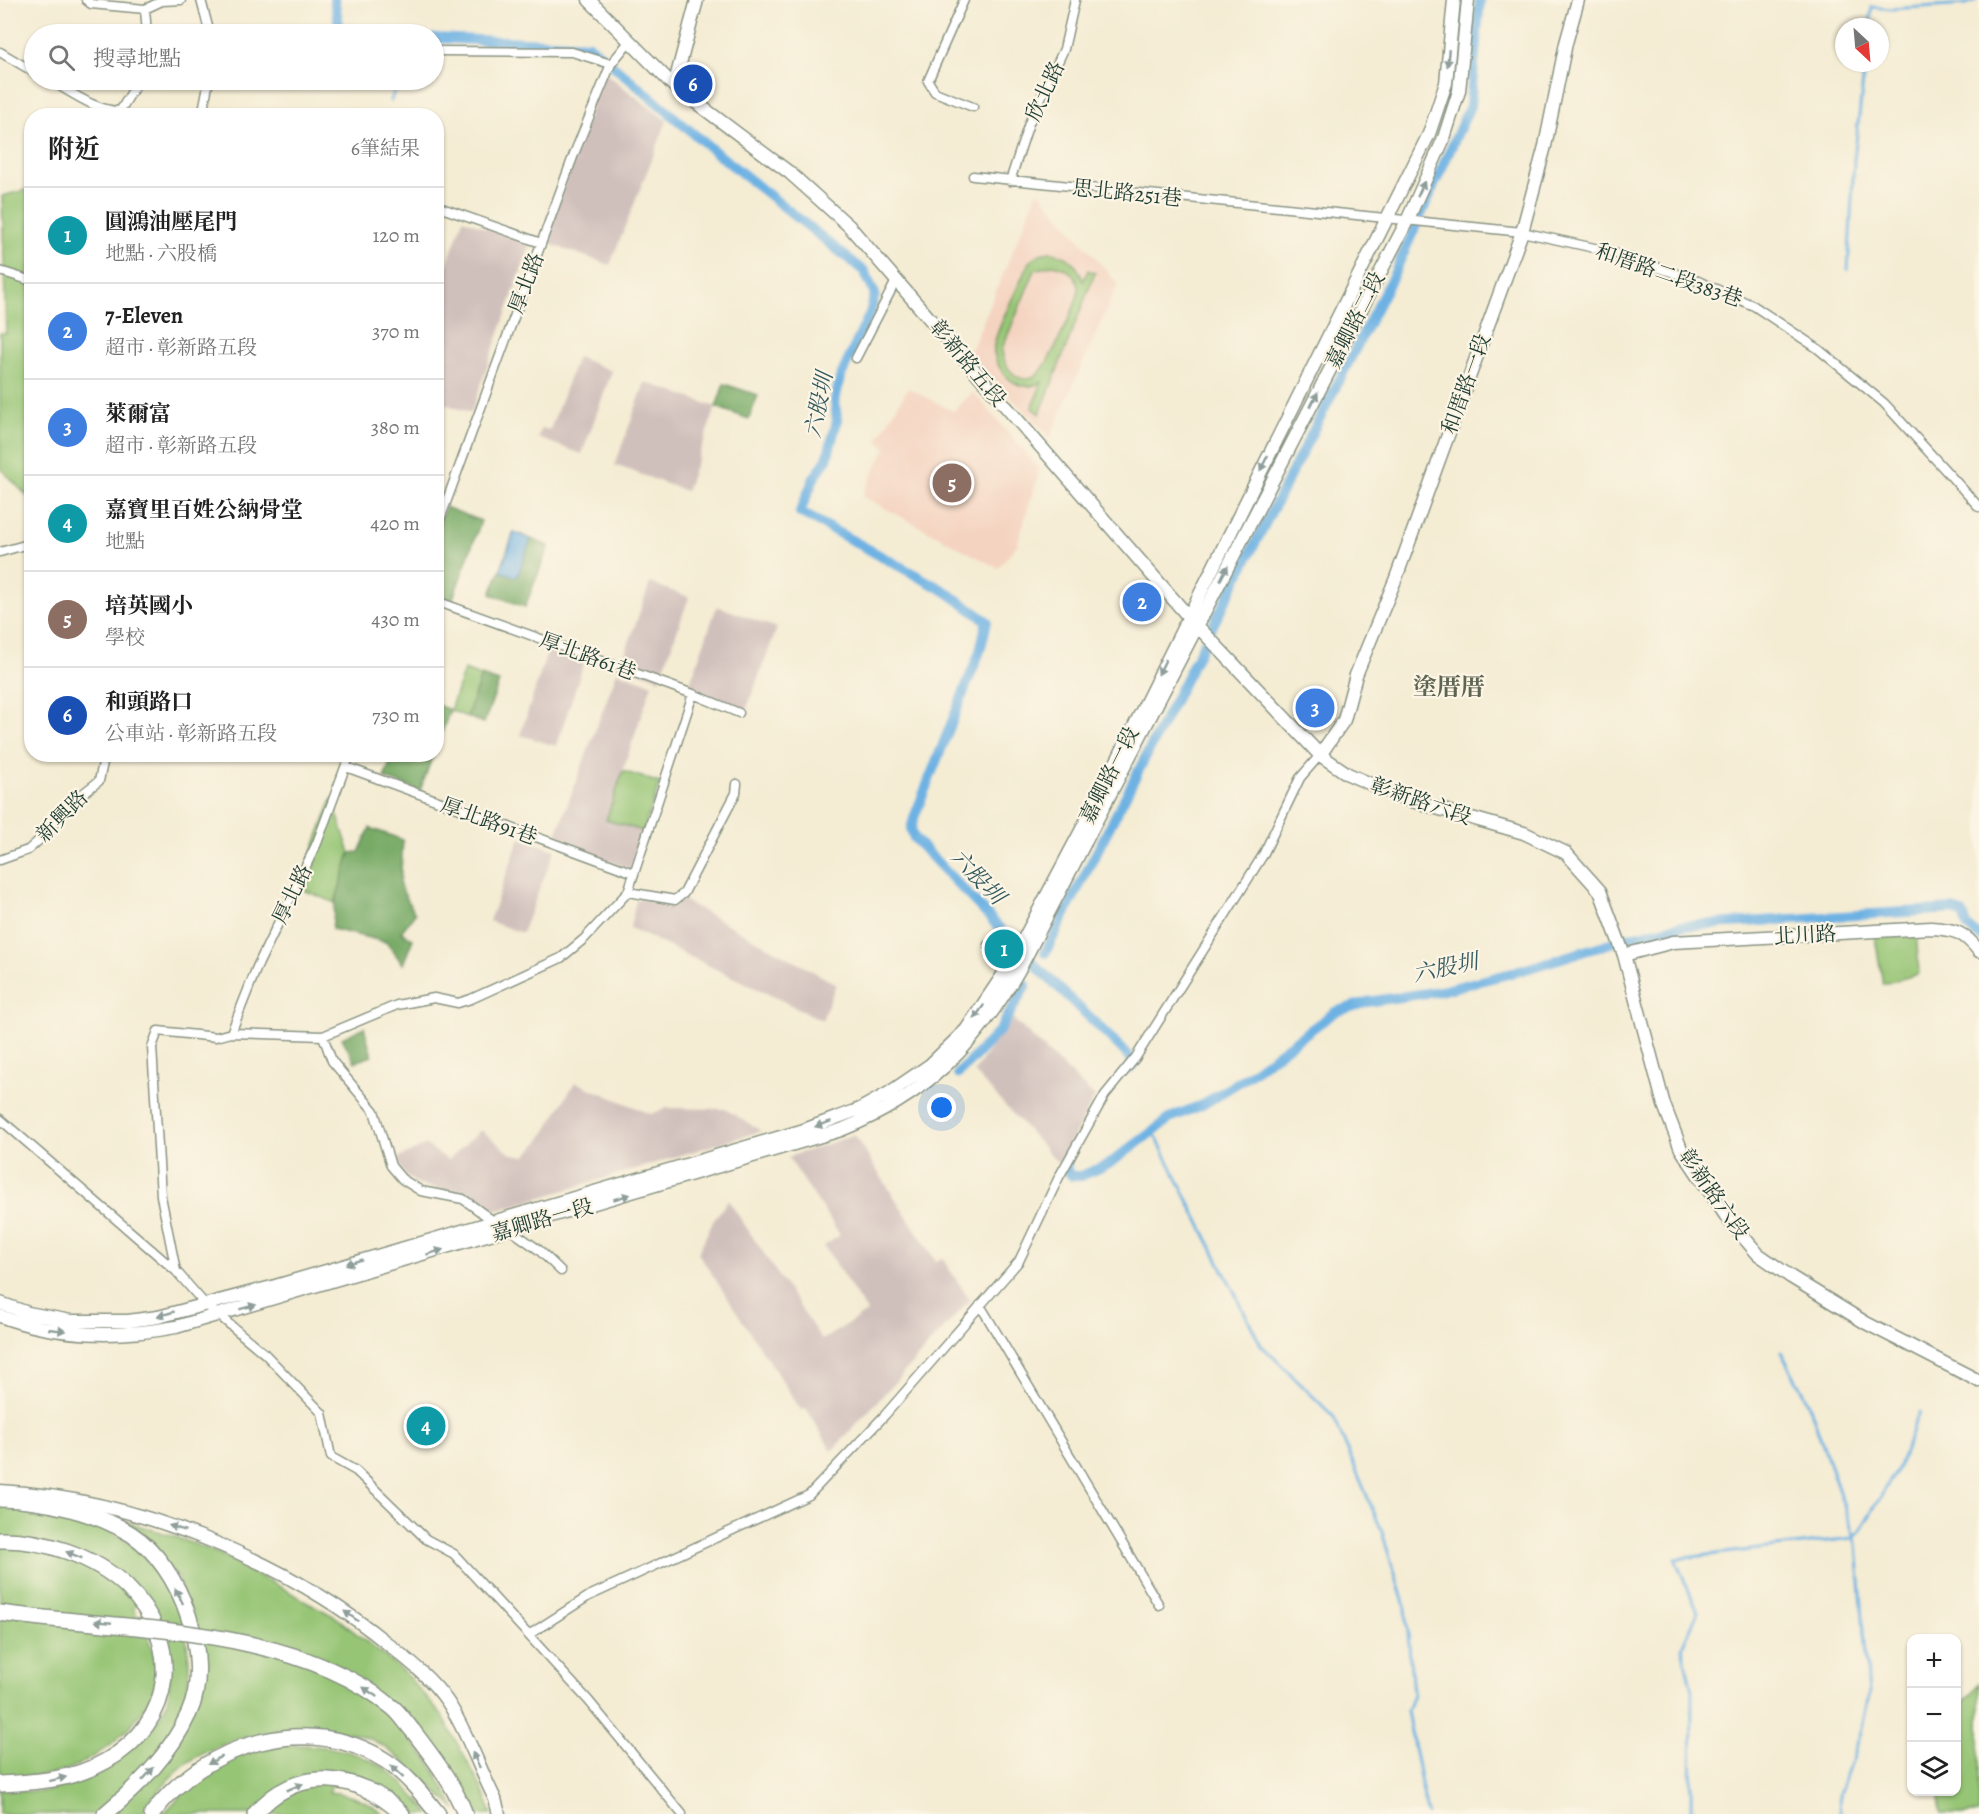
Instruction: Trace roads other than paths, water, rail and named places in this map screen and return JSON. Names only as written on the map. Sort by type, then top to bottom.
[{"type":"highway","points":[[0,1498],[26,1501],[103,1519],[133,1536],[154,1556],[169,1577],[194,1627],[196,1683],[190,1711],[159,1762],[105,1814]]},
{"type":"highway","points":[[0,1540],[53,1547],[82,1558],[125,1586],[151,1617],[163,1657],[165,1681],[160,1703],[141,1732],[106,1761],[78,1773],[48,1781],[0,1784]]},
{"type":"highway","points":[[0,1613],[106,1622],[196,1634],[285,1654],[350,1678],[393,1707],[432,1755],[460,1801],[465,1814]]},
{"type":"highway","points":[[152,1814],[180,1784],[237,1748],[286,1737],[312,1737],[342,1743],[387,1762],[423,1794],[438,1814]]},
{"type":"highway","points":[[255,1814],[264,1804],[301,1784],[323,1779],[342,1780],[370,1790],[389,1801],[402,1814]]},
{"type":"street","points":[[86,0],[91,4],[145,9],[162,1],[181,0]]},
{"type":"street","points":[[201,0],[207,24]]},
{"type":"street","name":"彰新路五段","points":[[589,0],[628,43],[674,86],[790,173],[849,226],[1187,615],[1320,755]]},
{"type":"street","points":[[674,86],[697,0]]},
{"type":"street","points":[[964,0],[928,81],[935,92],[974,106]]},
{"type":"street","name":"欣北路","points":[[1010,181],[1029,123],[1064,49],[1075,0]]},
{"type":"street","name":"嘉卿路二段","points":[[1187,615],[1429,134],[1446,83],[1454,0]]},
{"type":"street","name":"嘉卿路二段","points":[[1197,625],[1410,222],[1444,138],[1460,91],[1468,0]]},
{"type":"street","name":"和厝路一段","points":[[1320,755],[1344,720],[1356,675],[1396,579],[1522,232],[1545,146],[1566,43],[1578,0]]},
{"type":"street","points":[[145,9],[146,24]]},
{"type":"street","name":"厚北路","points":[[444,509],[541,243],[611,64],[628,43]]},
{"type":"street","points":[[444,51],[572,52],[611,64]]},
{"type":"street","points":[[0,52],[24,66]]},
{"type":"street","points":[[67,90],[103,108]]},
{"type":"street","points":[[124,108],[134,90]]},
{"type":"street","points":[[204,108],[207,90]]},
{"type":"street","name":"思北路251巷","points":[[973,176],[1282,209]]},
{"type":"street","points":[[444,209],[541,243]]},
{"type":"street","name":"和厝路二段383巷","points":[[1282,209],[1522,232],[1608,251],[1698,281],[1754,306],[1817,348],[1884,403],[1979,507]]},
{"type":"street","points":[[0,270],[24,278]]},
{"type":"street","points":[[856,358],[897,279]]},
{"type":"street","points":[[0,552],[24,545]]},
{"type":"street","name":"厚北路61巷","points":[[444,604],[693,694],[739,713]]},
{"type":"street","name":"嘉卿路一段","points":[[1031,935],[1187,615]]},
{"type":"street","name":"嘉卿路一段","points":[[1031,935],[1197,625]]},
{"type":"street","points":[[176,1271],[161,1196],[152,1047],[158,1031],[216,1037],[231,1033],[323,1036],[397,1005],[434,998],[458,1003],[471,999],[542,969],[561,958],[584,939],[628,892],[693,694]]},
{"type":"street","points":[[530,1634],[589,1596],[809,1495],[870,1432],[1019,1261],[1077,1143],[1105,1095],[1136,1057],[1263,855],[1300,777],[1320,755]]},
{"type":"street","name":"彰新路六段","points":[[1320,755],[1348,774],[1396,796],[1524,833],[1566,853],[1600,891],[1624,955],[1665,1105],[1681,1149],[1728,1219],[1758,1254],[1791,1277],[1866,1323],[1979,1381]]},
{"type":"street","name":"新興路","points":[[0,860],[28,850],[45,836],[68,805],[99,781],[103,762]]},
{"type":"street","name":"厚北路","points":[[231,1033],[257,967],[317,843],[348,762]]},
{"type":"street","name":"厚北路91巷","points":[[346,767],[634,873]]},
{"type":"street","points":[[628,892],[675,900],[684,893],[710,838],[736,794],[737,784]]},
{"type":"street","name":"北川路","points":[[1624,955],[1673,942],[1931,928],[1954,929],[1969,938],[1979,951]]},
{"type":"street","points":[[988,945],[1016,966],[1031,935]]},
{"type":"street","name":"嘉卿路一段","points":[[0,1303],[28,1313],[61,1319],[107,1322],[158,1317],[204,1303],[272,1287],[801,1131],[860,1110],[890,1094],[930,1065],[966,1030],[1016,966]]},
{"type":"street","name":"嘉卿路一段","points":[[0,1316],[49,1330],[142,1334],[218,1315],[762,1156],[874,1116],[916,1092],[953,1060],[980,1032],[1016,966]]},
{"type":"street","points":[[323,1036],[332,1061],[374,1111],[391,1166],[402,1179],[422,1191],[463,1199],[492,1221],[511,1229],[539,1250],[561,1271]]},
{"type":"street","points":[[0,1119],[176,1271],[204,1303],[265,1354],[322,1413],[331,1457],[356,1470],[426,1539],[454,1554],[530,1634],[682,1814]]},
{"type":"street","points":[[980,1305],[1159,1605]]},
{"type":"street","points":[[0,1491],[36,1493],[132,1514],[184,1530],[236,1551],[346,1612],[422,1672],[448,1702],[495,1799],[499,1814]]},
{"type":"water","points":[[514,532],[531,539],[517,577],[500,571]]},
{"type":"waterway","name":"六股圳","points":[[334,0],[339,24]]},
{"type":"waterway","points":[[1212,627],[1394,274],[1470,106],[1480,0]]},
{"type":"waterway","points":[[1870,18],[1872,7],[1891,9],[1966,4],[1976,0]]},
{"type":"waterway","name":"六股圳","points":[[444,38],[589,45],[713,150],[864,271],[875,294],[870,313],[840,378],[835,401],[837,421],[827,459],[814,478],[800,512],[945,591],[987,621],[980,651],[911,829],[914,838],[1030,960],[1122,1049],[1134,1063],[1130,1069]]},
{"type":"waterway","points":[[1848,270],[1854,160],[1864,72]]},
{"type":"waterway","points":[[391,101],[394,90]]},
{"type":"waterway","points":[[1045,953],[1204,643]]},
{"type":"waterway","name":"六股圳","points":[[1068,1157],[1066,1169],[1072,1176],[1081,1176],[1109,1164],[1172,1117],[1202,1105],[1242,1080],[1335,1012],[1367,1002],[1440,991],[1516,972],[1627,938],[1680,926],[1953,909],[1963,914],[1967,926],[1979,936]]},
{"type":"waterway","points":[[958,1074],[1000,1030],[1026,985]]},
{"type":"waterway","points":[[1153,1131],[1261,1345],[1333,1416],[1381,1529],[1406,1610],[1413,1694],[1407,1711],[1427,1814]]},
{"type":"waterway","points":[[1781,1352],[1808,1402],[1857,1544],[1869,1694],[1861,1733],[1839,1794],[1840,1814]]},
{"type":"waterway","points":[[1691,1814],[1692,1691],[1682,1647],[1698,1612],[1675,1559],[1853,1538],[1861,1530],[1899,1466],[1919,1412]]},
{"type":"place","name":"和頭路口","points":[[693,84]]},
{"type":"place","name":"培英國小","points":[[952,483]]},
{"type":"place","name":"7-Eleven","points":[[1142,602]]},
{"type":"place","name":"萊爾富","points":[[1315,708]]},
{"type":"place","name":"圓鴻油壓尾門","points":[[1004,949]]},
{"type":"place","name":"嘉寶里百姓公納骨堂","points":[[426,1426]]},
{"type":"district","name":"塗厝厝","points":[[1449,687]]}]
